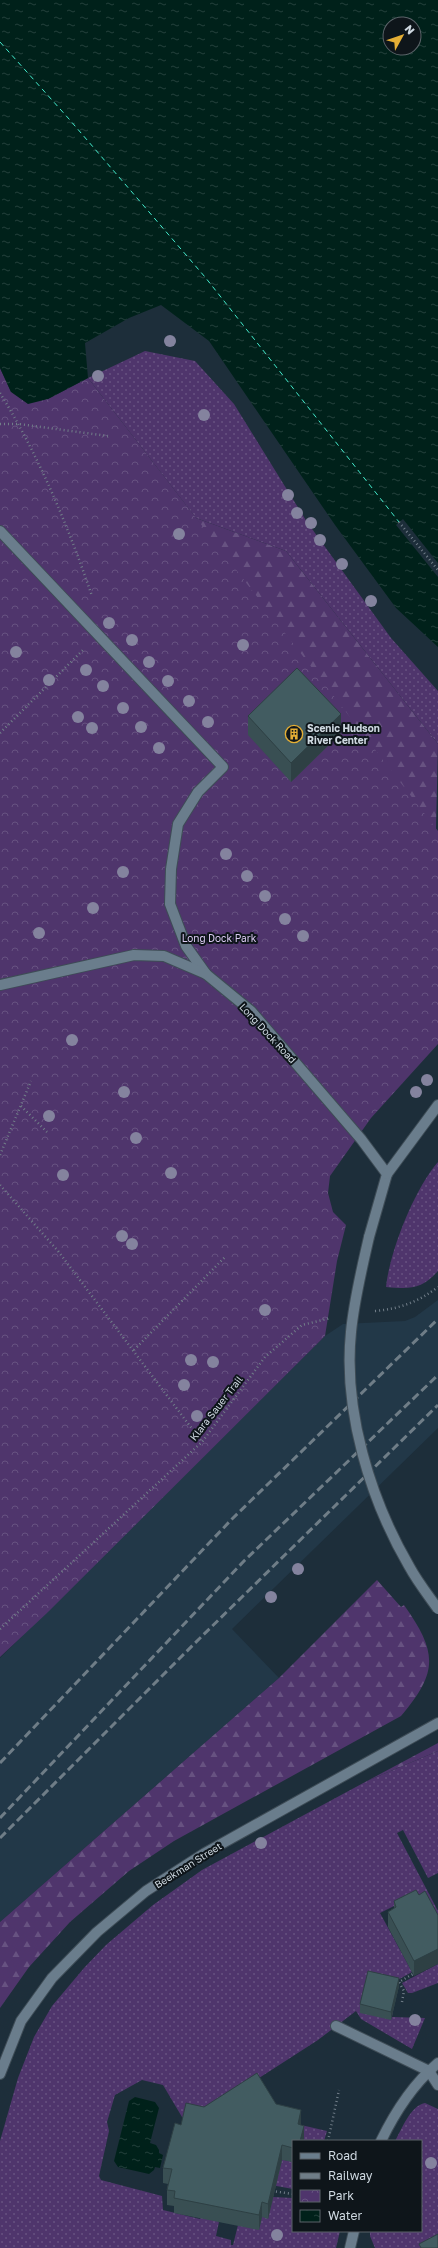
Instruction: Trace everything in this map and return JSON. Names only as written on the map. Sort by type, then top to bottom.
[{"type":"street","points":[[0,531],[223,767],[198,792],[178,824],[171,869],[170,904],[186,946],[206,974]]},
{"type":"street","name":"Long Dock Road","points":[[0,985],[134,955],[164,956],[206,974],[251,1011],[361,1139],[388,1174]]},
{"type":"street","points":[[438,1105],[388,1174],[369,1237],[351,1333],[351,1381],[357,1429],[378,1506],[409,1567],[438,1609]]},
{"type":"street","name":"Beekman Street","points":[[0,2074],[21,2021],[52,1978],[97,1932],[146,1891],[204,1853],[438,1723]]},
{"type":"street","points":[[336,2026],[429,2071],[438,2085]]},
{"type":"street","points":[[381,2140],[390,2120],[404,2100],[429,2071],[438,2063]]},
{"type":"street","points":[[350,2248],[354,2232]]},
{"type":"path","points":[[0,424],[19,424],[108,436]]},
{"type":"path","points":[[399,522],[438,570]]},
{"type":"path","points":[[0,1155],[31,1081]]},
{"type":"path","points":[[21,1106],[48,1132]]},
{"type":"path","points":[[0,1186],[58,1251],[202,1442]]},
{"type":"path","points":[[134,1350],[225,1256]]},
{"type":"path","points":[[372,1311],[392,1310],[416,1302],[438,1287]]},
{"type":"path","name":"Klara Sauer Trail","points":[[0,1629],[202,1442],[265,1357],[302,1325],[338,1317]]},
{"type":"path","points":[[402,2002],[404,1991],[399,1982],[413,1974]]},
{"type":"path","points":[[328,2140],[339,2090]]},
{"type":"path","points":[[270,2191],[292,2194]]},
{"type":"shaded area","points":[[438,1300],[438,1428],[232,1629],[279,1678],[0,1922],[0,1658],[325,1336],[343,1324],[405,1321],[415,1317]]},
{"type":"green space","points":[[145,351],[195,361],[234,404],[307,522],[391,638],[438,691],[438,744],[286,551],[196,518],[88,378]]},
{"type":"green space","name":"Long Dock Park","points":[[0,368],[11,392],[48,399],[88,378],[438,831],[438,1044],[371,1118],[330,1176],[328,1193],[333,1212],[346,1225],[337,1261],[325,1336],[47,1613],[0,1657]]},
{"type":"green space","points":[[196,518],[286,551],[438,744],[436,829],[438,893]]},
{"type":"green space","points":[[438,1162],[438,1271],[426,1282],[414,1287],[386,1287],[392,1256],[404,1221],[420,1188]]},
{"type":"green space","points":[[377,1580],[401,1607],[404,1605],[423,1636],[428,1650],[429,1662],[427,1674],[422,1687],[401,1716],[174,1841],[129,1871],[70,1922],[29,1967],[0,2008],[0,1922],[279,1678]]},
{"type":"green space","points":[[438,1743],[438,1751],[367,1781]]},
{"type":"green space","points":[[438,1751],[438,1873],[428,1878],[403,1830],[397,1833],[438,1911],[438,1930],[418,1894],[380,1913],[412,1972],[396,1981],[392,2017],[425,2018],[412,2049],[361,2019],[356,2011],[318,2040],[194,2120],[182,2117],[163,2085],[142,2080],[115,2095],[107,2122],[109,2131],[99,2176],[101,2180],[162,2196],[163,2210],[200,2219],[202,2213],[220,2217],[216,2236],[231,2240],[231,2245],[233,2245],[238,2225],[262,2217],[273,2197],[292,2198],[292,2232],[340,2232],[336,2248],[0,2248],[0,2141],[18,2078],[34,2037],[52,2006],[84,1968],[106,1945],[153,1905],[202,1870],[367,1781]]},
{"type":"green space","points":[[438,1964],[438,1983],[412,1993],[408,1993],[402,1983]]},
{"type":"green space","points":[[425,2103],[438,2109],[438,2248],[375,2248],[370,2232],[422,2232],[422,2140],[396,2140],[411,2113],[420,2105]]},
{"type":"green space","points":[[301,2125],[327,2131],[324,2140],[304,2140]]},
{"type":"green space","points":[[271,2157],[292,2162],[292,2189],[271,2185]]},
{"type":"water","points":[[0,0],[438,0],[438,647],[396,608],[335,525],[209,341],[161,305],[129,318],[85,343],[88,378],[48,399],[28,404],[11,392],[0,368]]},
{"type":"water","points":[[135,2097],[155,2102],[159,2108],[150,2143],[156,2145],[159,2153],[163,2155],[160,2168],[155,2167],[149,2174],[118,2167],[114,2161],[129,2101]]},
{"type":"pier","points":[[403,519],[438,563],[438,577],[396,525]]},
{"type":"building","name":"Scenic Hudson River Center","points":[[297,668],[341,714],[291,763],[248,716]]},
{"type":"building","points":[[416,1890],[419,1895],[425,1891],[438,1915],[438,1949],[414,1961],[388,1912],[396,1907],[394,1901]]},
{"type":"building","points":[[368,1971],[399,1978],[391,2012],[360,2004]]},
{"type":"building","points":[[257,2073],[276,2104],[301,2110],[298,2124],[304,2126],[300,2140],[292,2140],[292,2148],[282,2145],[268,2204],[262,2202],[259,2215],[174,2198],[175,2191],[167,2190],[172,2169],[163,2168],[175,2123],[181,2125],[186,2103],[204,2107]]},
{"type":"building","points":[[438,2234],[438,2248],[421,2248],[419,2244]]},
{"type":"ferry route","points":[[0,42],[69,119],[205,277],[399,522]]},
{"type":"railway","points":[[0,1763],[232,1519],[438,1319]]},
{"type":"railway","points":[[0,1818],[244,1561],[438,1375]]},
{"type":"railway","points":[[0,1838],[195,1643],[438,1405]]},
{"type":"place","name":"Scenic Hudson River Center","points":[[294,734]]}]
